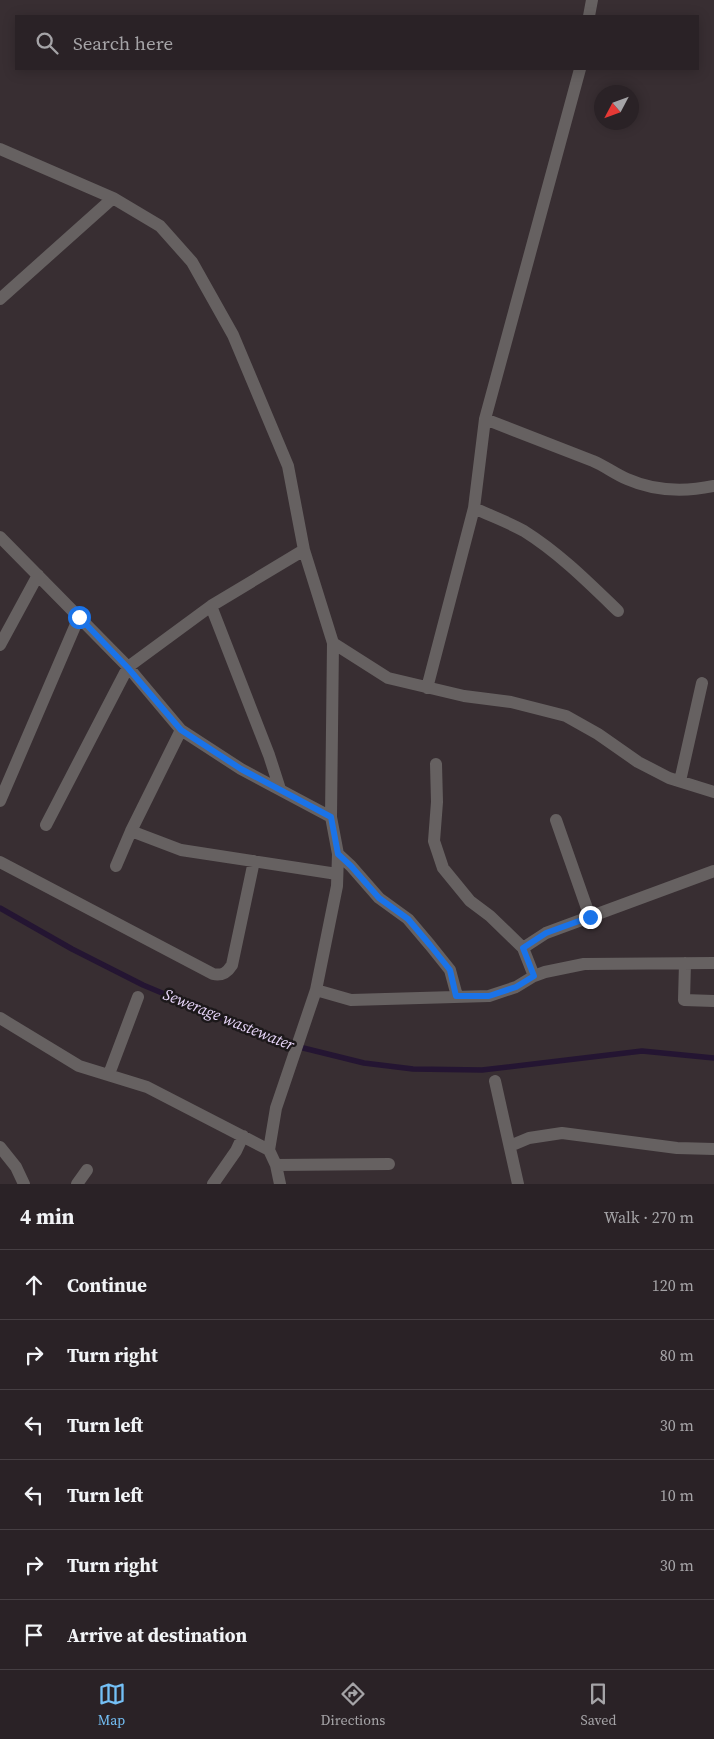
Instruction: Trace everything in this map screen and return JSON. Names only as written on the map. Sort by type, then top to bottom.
[{"type":"street","points":[[589,15],[592,0]]},
{"type":"street","points":[[427,688],[474,508],[485,419],[580,70]]},
{"type":"street","points":[[0,149],[114,198],[160,226],[192,262],[233,336],[288,466],[304,550],[334,643],[331,817],[338,854],[337,886],[316,990],[276,1108],[270,1150],[280,1184]]},
{"type":"street","points":[[0,298],[114,198]]},
{"type":"street","points":[[485,419],[596,463],[644,486],[664,489],[714,486]]},
{"type":"street","points":[[474,508],[522,530],[566,560],[618,611]]},
{"type":"street","points":[[0,536],[128,668],[181,730],[241,769],[331,817]]},
{"type":"street","points":[[46,825],[128,668],[211,606],[304,550]]},
{"type":"street","points":[[0,645],[38,575]]},
{"type":"street","points":[[211,606],[269,755],[280,789]]},
{"type":"street","points":[[0,801],[79,617]]},
{"type":"street","points":[[334,643],[388,678],[464,696],[510,702],[566,716],[598,734],[638,762],[668,778],[714,792]]},
{"type":"street","points":[[680,781],[702,683]]},
{"type":"street","points":[[116,866],[131,831],[181,730]]},
{"type":"street","points":[[436,764],[437,802],[434,842],[443,868],[470,901],[490,916],[523,948],[534,976]]},
{"type":"street","points":[[556,820],[590,917]]},
{"type":"street","points":[[131,831],[181,850],[337,874]]},
{"type":"street","points":[[338,854],[379,898],[408,919],[430,945],[450,970],[456,996]]},
{"type":"street","points":[[0,862],[213,974],[220,975],[228,971],[232,965],[254,862]]},
{"type":"street","points":[[523,948],[546,933],[714,871]]},
{"type":"street","points":[[686,963],[684,1000],[714,1001]]},
{"type":"street","points":[[316,990],[351,1000],[489,996],[516,987],[534,976],[584,964],[714,963]]},
{"type":"street","points":[[109,1074],[138,997]]},
{"type":"street","points":[[0,1018],[79,1066],[147,1087],[270,1150]]},
{"type":"street","points":[[495,1080],[518,1184]]},
{"type":"street","points":[[510,1146],[529,1138],[562,1133],[677,1148],[714,1149]]},
{"type":"street","points":[[213,1184],[236,1151],[243,1136]]},
{"type":"street","points":[[0,1147],[16,1167],[24,1184]]},
{"type":"street","points":[[276,1166],[389,1164]]},
{"type":"street","points":[[77,1184],[87,1170]]},
{"type":"waterway","name":"Sewerage wastewater","points":[[0,908],[72,949],[143,985],[279,1042],[364,1063],[413,1069],[482,1070],[642,1051],[714,1058]]},
{"type":"route","points":[[79,617],[128,668],[181,730],[241,769],[331,817],[338,854],[379,898],[408,919],[430,945],[450,970],[456,996],[489,996],[516,987],[534,976],[523,948],[546,933],[590,917]]}]
